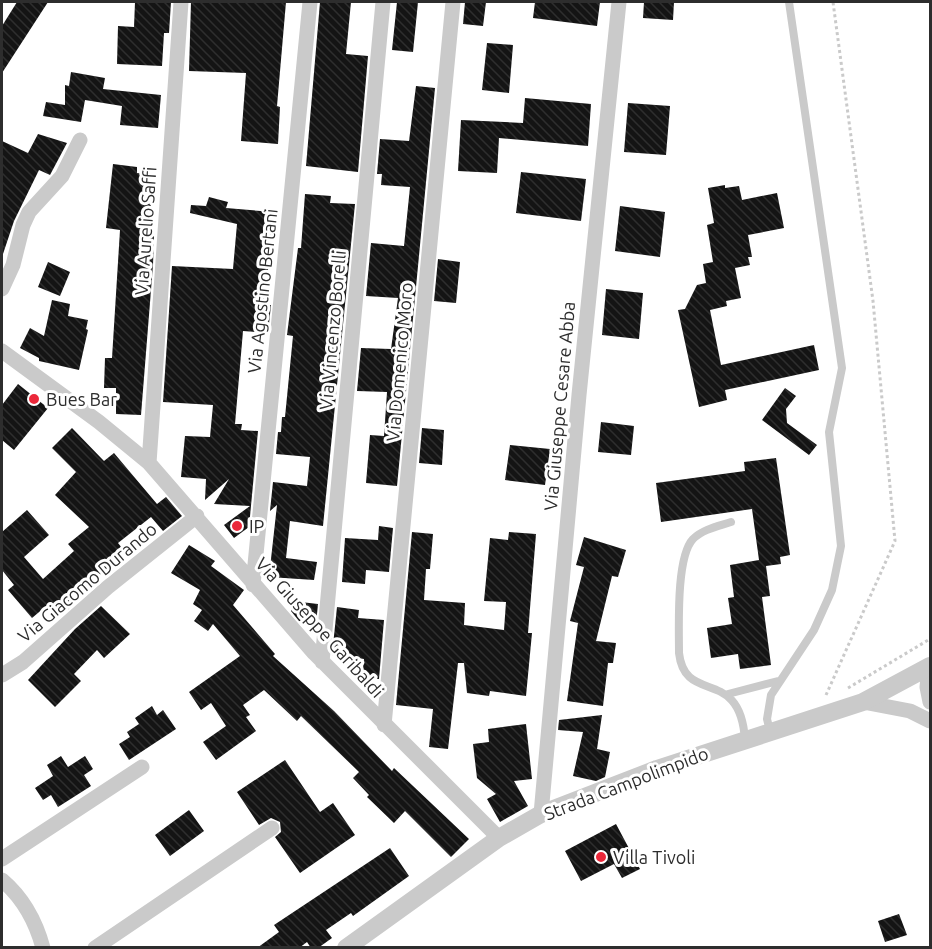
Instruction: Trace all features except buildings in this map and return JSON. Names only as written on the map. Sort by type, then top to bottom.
[{"type":"street","name":"Via Aurelio Saffi","points":[[149,463],[181,2]]},
{"type":"street","name":"Via Agostino Bertani","points":[[253,585],[310,2]]},
{"type":"street","name":"Via Vincenzo Borelli","points":[[322,662],[383,2]]},
{"type":"street","name":"Via Domenico Moro","points":[[384,725],[453,2]]},
{"type":"street","name":"Via Giuseppe Cesare Abba","points":[[541,814],[579,396],[619,2]]},
{"type":"street","points":[[2,289],[13,265],[23,225],[29,212],[62,176],[80,141]]},
{"type":"street","name":"Via Giuseppe Garibaldi","points":[[2,351],[116,435],[149,463],[322,662],[499,838]]},
{"type":"street","name":"Via Giacomo Durando","points":[[2,675],[22,662],[108,587],[197,516]]},
{"type":"street","name":"Strada Campolimpido","points":[[346,948],[499,838],[541,814],[657,769],[863,702],[930,668]]},
{"type":"street","points":[[930,668],[927,687],[930,702]]},
{"type":"street","points":[[863,702],[910,711],[930,721]]},
{"type":"street","points":[[2,859],[142,766]]},
{"type":"street","points":[[95,948],[272,828]]},
{"type":"street","points":[[2,880],[25,907],[43,948]]},
{"type":"lane","points":[[770,731],[767,707],[778,681],[814,630],[831,590],[841,546],[829,432],[842,368],[789,2]]},
{"type":"lane","points":[[731,522],[699,534],[687,547],[683,566],[680,660],[685,673],[702,685],[728,694],[778,681]]},
{"type":"lane","points":[[728,694],[740,710],[745,740]]},
{"type":"path","points":[[832,2],[873,301],[895,541],[823,702],[833,696]]},
{"type":"path","points":[[843,691],[930,639]]},
{"type":"place","name":"Bues Bar","points":[[34,399]]},
{"type":"place","name":"IP","points":[[237,526]]},
{"type":"place","name":"Villa Tivoli","points":[[601,857]]}]
